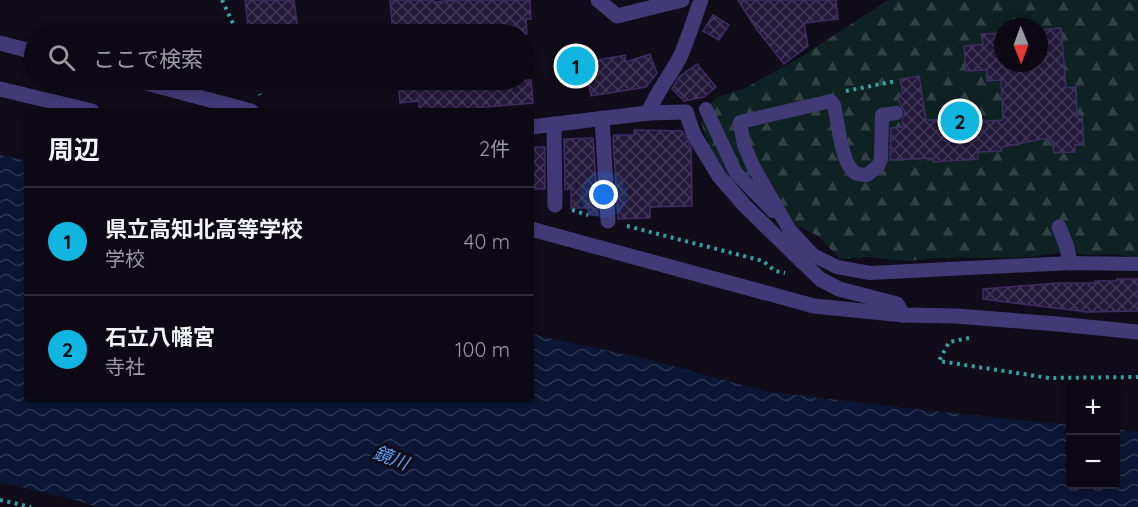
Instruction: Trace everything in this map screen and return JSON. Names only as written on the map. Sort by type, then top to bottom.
[{"type":"street","points":[[598,0],[617,16],[682,0]]},
{"type":"street","points":[[648,113],[654,97],[679,57],[701,0]]},
{"type":"street","points":[[0,43],[24,49]]},
{"type":"street","points":[[0,89],[79,108]]},
{"type":"street","points":[[172,90],[240,108]]},
{"type":"street","points":[[534,127],[648,113],[686,112],[694,135],[719,176],[745,206],[820,279],[839,289],[897,304],[903,315]]},
{"type":"street","points":[[602,118],[608,221]]},
{"type":"street","points":[[554,124],[555,205]]},
{"type":"street","points":[[1059,227],[1070,262]]},
{"type":"street","points":[[534,231],[814,306],[903,315],[956,316],[1138,332]]},
{"type":"lane","points":[[787,225],[753,166],[744,146],[740,122],[831,101],[834,105],[843,151],[850,168],[856,174],[867,175],[878,166],[881,159],[882,114],[896,113]]},
{"type":"lane","points":[[706,109],[736,173],[813,255],[837,267],[870,273],[1070,262],[1138,264]]},
{"type":"path","points":[[222,0],[233,24]]},
{"type":"path","points":[[555,205],[764,261],[775,271],[820,279]]},
{"type":"path","points":[[971,338],[949,342],[939,361],[1049,378],[1138,377]]},
{"type":"path","points":[[0,500],[31,507]]},
{"type":"green space","points":[[888,0],[1138,0],[1138,258],[1114,254],[1060,253],[1031,257],[935,258],[907,261],[870,257],[840,259],[818,236],[794,224],[728,174],[710,148],[701,123],[708,106],[718,97],[745,88],[804,55]]},
{"type":"water","name":"鏡川","points":[[0,155],[24,160],[24,402],[534,402],[534,335],[647,359],[764,391],[1066,425],[1066,489],[1120,489],[1120,430],[1138,432],[1138,507],[97,507],[0,482]]},
{"type":"building","points":[[245,0],[294,0],[297,24],[248,24]]},
{"type":"building","points":[[390,0],[434,0],[434,2],[530,0],[531,19],[526,19],[526,24],[392,24]]},
{"type":"building","points":[[738,0],[836,0],[838,19],[804,23],[808,46],[784,64],[755,27]]},
{"type":"building","points":[[713,15],[729,25],[719,40],[703,31]]},
{"type":"building","points":[[1061,28],[1066,88],[1076,87],[1077,115],[1082,115],[1084,144],[1075,145],[1075,152],[1054,153],[1052,141],[1048,141],[1047,138],[1002,147],[1002,151],[978,152],[978,159],[933,162],[933,158],[890,160],[891,128],[903,127],[902,120],[905,111],[900,105],[898,95],[903,94],[900,79],[919,76],[926,120],[938,120],[938,124],[1003,120],[1001,80],[987,81],[987,70],[966,71],[964,46],[983,44],[981,34],[994,33],[994,72],[1048,72],[1048,29]]},
{"type":"building","points":[[650,54],[657,73],[646,87],[591,96],[585,62],[625,55],[626,62]]},
{"type":"building","points":[[697,64],[716,87],[704,97],[684,101],[672,89],[679,77]]},
{"type":"building","points":[[399,90],[532,90],[533,103],[477,108],[419,108],[419,101],[400,103]]},
{"type":"building","points":[[634,130],[682,131],[691,148],[692,206],[650,207],[650,218],[618,219],[613,138],[614,135],[634,135]]},
{"type":"building","points":[[593,138],[598,215],[589,215],[589,208],[571,208],[571,189],[565,189],[564,139]]},
{"type":"building","points":[[534,147],[545,147],[545,189],[534,189]]},
{"type":"building","points":[[1117,279],[1138,279],[1138,311],[1087,312],[983,299],[983,289],[1058,283],[1095,283],[1095,281],[1117,281]]},
{"type":"place","name":"県立高知北高等学校","points":[[576,66]]},
{"type":"place","name":"石立八幡宮","points":[[960,121]]}]
